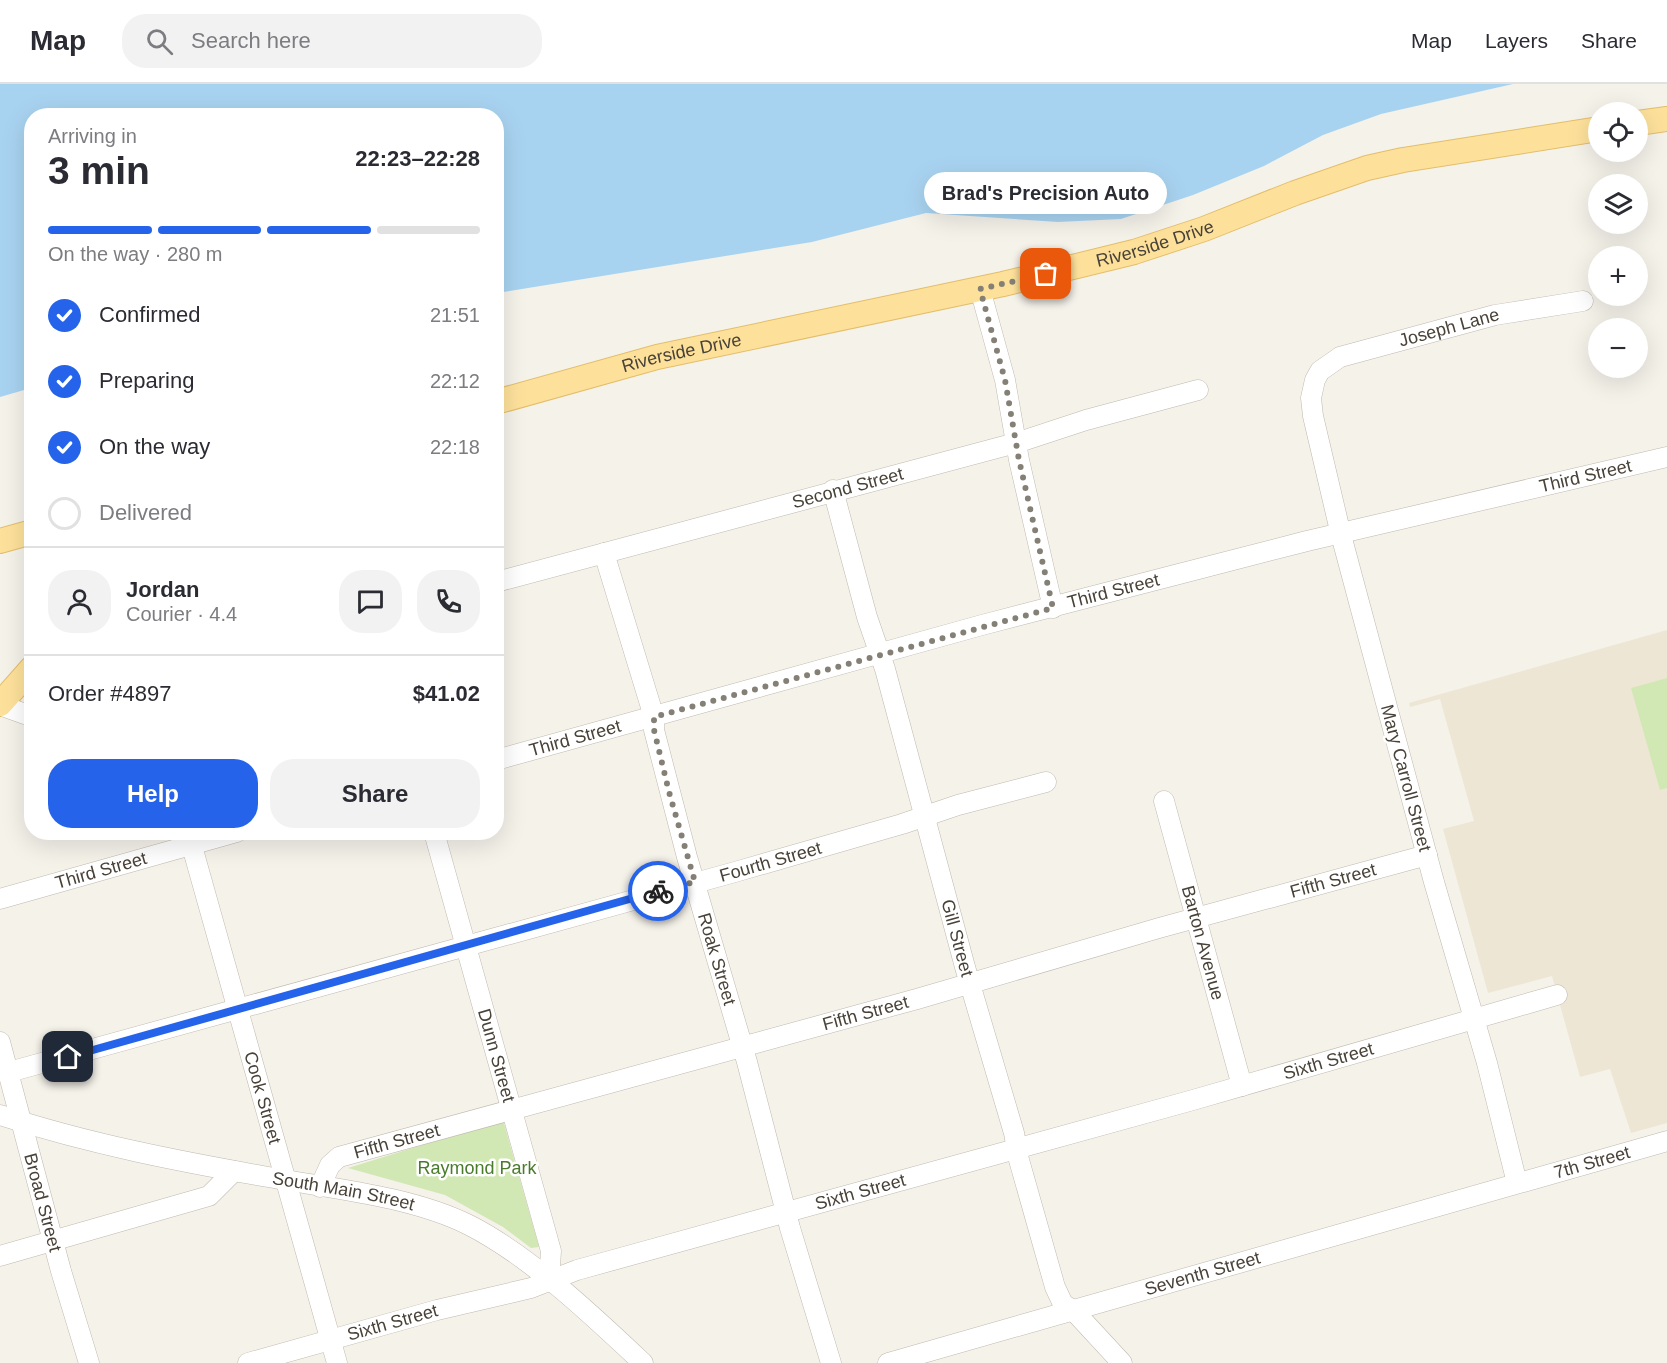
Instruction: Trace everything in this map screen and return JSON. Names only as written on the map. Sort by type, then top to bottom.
[{"type":"main road","points":[[1648,122],[1667,119]]},
{"type":"main road","name":"Riverside Drive","points":[[504,400],[657,357],[980,289],[1159,244],[1367,168],[1403,160],[1588,131]]},
{"type":"main road","points":[[0,541],[24,534]]},
{"type":"main road","points":[[0,705],[24,677]]},
{"type":"street","points":[[980,289],[1005,380],[1016,443],[1053,608]]},
{"type":"street","name":"Joseph Lane","points":[[1320,371],[1340,357],[1495,315],[1583,301]]},
{"type":"street","name":"Mary Carroll Street","points":[[1320,371],[1312,388],[1313,416],[1341,535],[1472,1019],[1487,1063],[1517,1183]]},
{"type":"street","name":"Second Street","points":[[504,580],[833,490],[1016,443],[1086,420],[1198,390]]},
{"type":"street","name":"Third Street","points":[[504,758],[879,654],[1307,541],[1341,535],[1563,480],[1667,457]]},
{"type":"street","name":"Gill Street","points":[[833,490],[1055,1287],[1063,1304],[1073,1310],[1122,1363]]},
{"type":"street","name":"Roak Street","points":[[604,553],[654,717],[654,730],[669,792],[742,1046],[786,1212],[831,1363]]},
{"type":"street","points":[[0,705],[24,714]]},
{"type":"street","name":"Fourth Street","points":[[9,1072],[239,1010],[1046,782]]},
{"type":"street","name":"Barton Avenue","points":[[1164,801],[1242,1086]]},
{"type":"street","name":"Third Street","points":[[0,899],[187,840]]},
{"type":"street","name":"Cook Street","points":[[190,840],[337,1363]]},
{"type":"street","name":"Dunn Street","points":[[436,840],[509,1109],[551,1251],[549,1281]]},
{"type":"street","name":"Fifth Street","points":[[320,1186],[330,1165],[339,1157],[970,984],[1197,917],[1427,855]]},
{"type":"street","name":"Sixth Street","points":[[248,1363],[549,1281],[577,1270],[1242,1086],[1557,995]]},
{"type":"street","name":"Broad Street","points":[[0,1042],[89,1363]]},
{"type":"street","name":"South Main Street","points":[[0,1115],[128,1149],[320,1186],[443,1214],[469,1225],[498,1243],[594,1317],[643,1363]]},
{"type":"street","name":"7th Street","points":[[1517,1183],[1667,1141]]},
{"type":"street","points":[[0,1256],[209,1196],[234,1171]]},
{"type":"street","name":"Seventh Street","points":[[894,1362],[1517,1183]]},
{"type":"shaded area","points":[[1667,630],[1667,1123],[1631,1133],[1610,1069],[1580,1077],[1552,976],[1488,993],[1443,829],[1474,821],[1440,699],[1410,707],[1409,703]]},
{"type":"green space","points":[[1667,678],[1667,788],[1660,790],[1631,688]]},
{"type":"green space","name":"Raymond Park","points":[[503,1120],[539,1247],[531,1248],[503,1227],[445,1195],[348,1168]]},
{"type":"water","points":[[0,84],[1513,84],[1381,114],[1323,135],[1264,166],[1193,195],[1121,219],[1058,222],[926,213],[812,242],[504,292],[504,108],[24,108],[24,390],[0,397]]},
{"type":"way so far","points":[[658,891],[695,882],[669,792],[654,730],[654,717],[982,625],[1053,608],[1019,460],[1005,380],[980,289],[1046,274]]},
{"type":"place","name":"Brad's Precision Auto","points":[[1046,274]]},
{"type":"route","points":[[68,1057],[658,891]]}]
